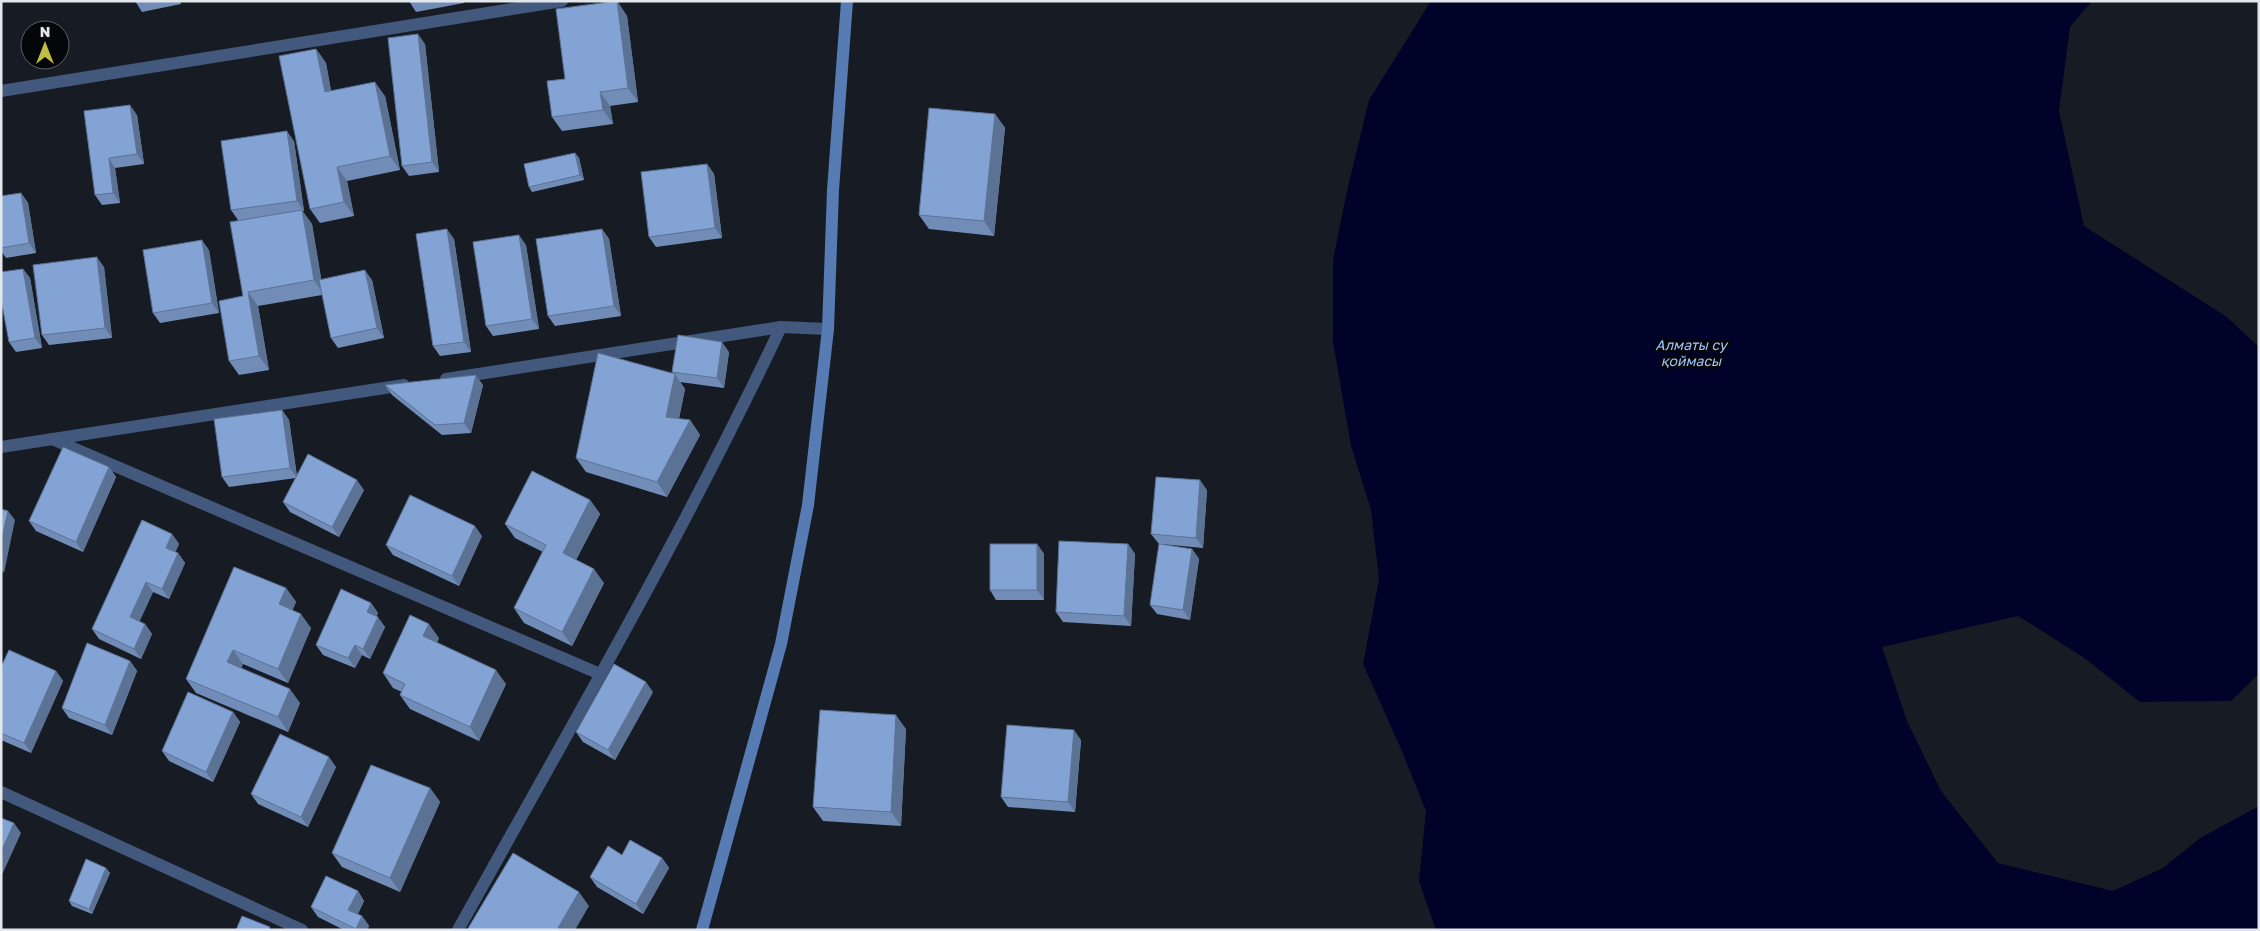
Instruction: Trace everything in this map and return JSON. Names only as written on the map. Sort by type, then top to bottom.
[{"type":"street","points":[[1,91],[562,1]]},
{"type":"street","points":[[702,930],[781,644],[808,505],[828,329],[833,190],[847,1]]},
{"type":"street","points":[[436,380],[781,327],[828,329]]},
{"type":"street","points":[[458,930],[693,506],[739,417],[781,327]]},
{"type":"street","points":[[1,447],[416,383]]},
{"type":"street","points":[[52,439],[600,674]]},
{"type":"street","points":[[1,792],[302,930]]},
{"type":"water","name":"Алматы су қоймасы","points":[[1431,1],[2092,1],[2070,27],[2059,111],[2084,226],[2227,317],[2259,347],[2259,674],[2231,701],[2140,702],[2083,657],[2018,616],[1882,647],[1907,721],[1941,791],[1998,863],[2113,891],[2163,868],[2200,838],[2259,806],[2259,930],[1436,930],[1419,881],[1426,811],[1363,664],[1379,579],[1371,510],[1351,446],[1333,342],[1333,260],[1369,100]]},
{"type":"building","points":[[617,1],[628,88],[600,92],[603,110],[552,117],[547,81],[565,79],[556,9]]},
{"type":"building","points":[[418,34],[432,162],[402,166],[388,38]]},
{"type":"building","points":[[316,49],[325,92],[375,82],[390,156],[337,167],[344,202],[310,209],[279,56]]},
{"type":"building","points":[[130,105],[137,154],[109,158],[113,193],[95,195],[84,111]]},
{"type":"building","points":[[929,108],[995,114],[984,221],[919,215]]},
{"type":"building","points":[[287,131],[297,201],[231,210],[221,141]]},
{"type":"building","points":[[575,153],[580,175],[529,187],[524,164]]},
{"type":"building","points":[[707,164],[715,228],[649,237],[641,172]]},
{"type":"building","points":[[21,193],[29,243],[1,248],[1,196]]},
{"type":"building","points":[[302,210],[314,280],[248,292],[259,356],[229,361],[219,301],[243,296],[230,222]]},
{"type":"building","points":[[447,229],[464,342],[433,346],[416,234]]},
{"type":"building","points":[[602,229],[614,306],[548,316],[536,239]]},
{"type":"building","points":[[519,235],[532,319],[486,326],[473,242]]},
{"type":"building","points":[[202,240],[212,303],[153,313],[143,250]]},
{"type":"building","points":[[97,257],[105,328],[42,335],[33,265]]},
{"type":"building","points":[[23,269],[35,338],[9,342],[1,299],[1,272]]},
{"type":"building","points":[[365,270],[377,328],[331,338],[319,280]]},
{"type":"building","points":[[678,335],[722,342],[717,378],[672,372]]},
{"type":"building","points":[[598,353],[675,374],[666,417],[690,420],[657,482],[576,458]]},
{"type":"building","points":[[476,375],[464,423],[435,425],[385,385]]},
{"type":"building","points":[[282,410],[290,468],[222,477],[214,419]]},
{"type":"building","points":[[63,447],[109,467],[76,542],[29,521]]},
{"type":"building","points":[[308,454],[357,480],[332,527],[283,502]]},
{"type":"building","points":[[532,471],[590,500],[563,553],[594,569],[562,632],[514,608],[546,545],[505,524]]},
{"type":"building","points":[[1156,477],[1200,480],[1196,538],[1151,534]]},
{"type":"building","points":[[410,495],[475,526],[452,576],[386,545]]},
{"type":"building","points":[[1,509],[8,511],[1,543]]},
{"type":"building","points":[[142,520],[172,534],[166,548],[178,553],[162,589],[146,582],[130,617],[145,624],[134,649],[92,629]]},
{"type":"building","points":[[1059,541],[1128,544],[1124,616],[1056,612]]},
{"type":"building","points":[[990,544],[1037,544],[1037,590],[990,590]]},
{"type":"building","points":[[1159,544],[1192,549],[1183,610],[1150,605]]},
{"type":"building","points":[[234,567],[286,588],[279,604],[301,614],[278,669],[233,650],[227,662],[290,689],[278,717],[186,679]]},
{"type":"building","points":[[341,589],[371,603],[367,612],[378,617],[363,649],[355,645],[348,658],[316,645]]},
{"type":"building","points":[[410,615],[429,624],[423,636],[496,670],[470,727],[400,695],[405,684],[383,673]]},
{"type":"building","points":[[87,643],[130,661],[105,725],[62,708]]},
{"type":"building","points":[[9,650],[56,671],[24,743],[1,733],[1,667]]},
{"type":"building","points":[[614,664],[646,682],[608,750],[576,732]]},
{"type":"building","points":[[188,692],[233,712],[206,772],[162,751]]},
{"type":"building","points":[[820,710],[896,715],[891,812],[813,807]]},
{"type":"building","points":[[1007,725],[1074,730],[1068,802],[1001,797]]},
{"type":"building","points":[[280,734],[329,757],[301,817],[251,794]]},
{"type":"building","points":[[371,765],[430,788],[390,878],[332,853]]},
{"type":"building","points":[[1,818],[14,823],[1,852]]},
{"type":"building","points":[[630,840],[662,858],[636,904],[590,877],[608,846],[622,855]]},
{"type":"building","points":[[513,853],[579,892],[558,928],[562,930],[467,930]]},
{"type":"building","points":[[86,859],[106,868],[89,909],[69,901]]},
{"type":"building","points":[[326,876],[358,891],[348,910],[362,916],[356,929],[311,907]]},
{"type":"building","points":[[242,916],[270,927],[269,930],[236,930]]}]
